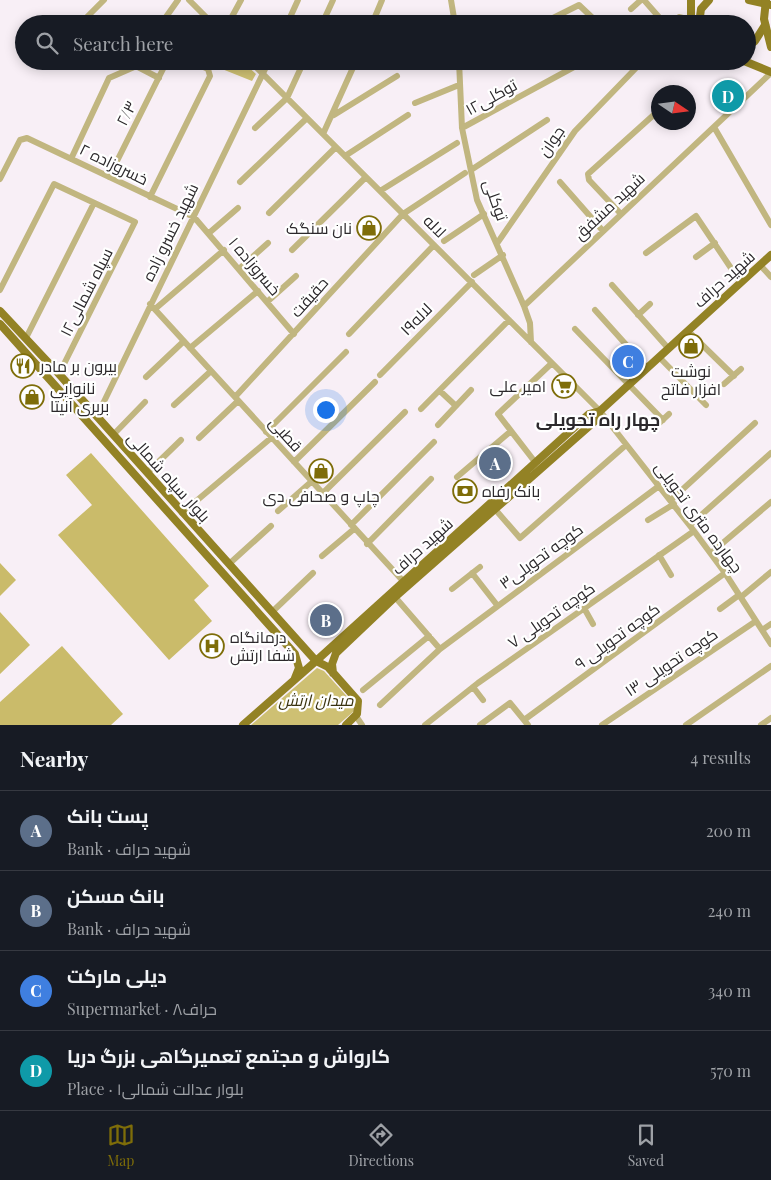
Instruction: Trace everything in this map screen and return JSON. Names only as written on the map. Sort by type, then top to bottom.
[{"type":"main road","points":[[691,0],[691,15]]},
{"type":"main road","points":[[701,15],[701,9],[708,0]]},
{"type":"main road","points":[[749,0],[771,5]]},
{"type":"main road","points":[[766,0],[765,25],[771,47]]},
{"type":"main road","points":[[756,41],[765,25]]},
{"type":"main road","points":[[756,66],[771,73]]},
{"type":"main road","name":"شهید حراف","points":[[316,661],[351,633],[403,581],[535,462],[595,421],[600,411],[771,255]]},
{"type":"main road","name":"بلوار سپاه شمالی","points":[[0,311],[97,416],[316,661]]},
{"type":"main road","name":"بلوار سپاه شمالی","points":[[0,324],[295,654]]},
{"type":"main road","points":[[33,360],[40,353]]},
{"type":"main road","points":[[333,673],[332,664],[336,652],[351,633],[494,508],[567,440]]},
{"type":"main road","points":[[194,540],[201,534]]},
{"type":"main road","points":[[295,678],[299,668],[295,654],[302,653],[303,647]]},
{"type":"main road","points":[[243,725],[316,661],[325,664],[358,701],[359,710],[356,716],[346,725]]},
{"type":"street","points":[[89,15],[104,0]]},
{"type":"street","points":[[167,15],[178,0]]},
{"type":"street","points":[[232,15],[240,0]]},
{"type":"street","points":[[291,15],[298,0]]},
{"type":"street","points":[[326,15],[333,0]]},
{"type":"street","points":[[376,15],[381,1],[388,0]]},
{"type":"street","points":[[451,0],[454,15]]},
{"type":"street","points":[[631,9],[643,0],[657,15]]},
{"type":"street","points":[[193,2],[205,15]]},
{"type":"street","points":[[559,15],[580,5],[590,15]]},
{"type":"street","points":[[71,159],[107,81],[111,76],[126,70]]},
{"type":"street","points":[[146,70],[159,78]]},
{"type":"street","name":"۲/۳","points":[[109,177],[163,70]]},
{"type":"street","points":[[150,197],[210,76],[209,70]]},
{"type":"street","name":"لاله","points":[[259,70],[600,411]]},
{"type":"street","name":"شهید خسرو زاده","points":[[97,416],[265,70]]},
{"type":"street","points":[[255,128],[287,98],[300,70]]},
{"type":"street","points":[[323,134],[334,115],[352,70]]},
{"type":"street","name":"توکلی","points":[[460,70],[459,85],[462,128],[468,172],[477,200],[498,242],[524,306],[530,324],[531,342]]},
{"type":"street","name":"توکلی۱۲","points":[[462,128],[568,70]]},
{"type":"street","name":"جوان","points":[[498,242],[574,131],[630,70]]},
{"type":"street","name":"شهید مشفق","points":[[524,306],[771,73]]},
{"type":"street","points":[[334,115],[398,76]]},
{"type":"street","points":[[416,103],[459,85]]},
{"type":"street","points":[[345,156],[408,115]]},
{"type":"street","points":[[621,214],[589,180],[588,174],[651,117]]},
{"type":"street","points":[[240,182],[307,118]]},
{"type":"street","name":"حقیقت","points":[[199,438],[403,214],[546,120]]},
{"type":"street","points":[[714,127],[771,225]]},
{"type":"street","name":"خسروزاده ۲","points":[[0,179],[20,140],[24,137],[194,217]]},
{"type":"street","points":[[380,191],[457,143]]},
{"type":"street","points":[[269,214],[336,147]]},
{"type":"street","points":[[292,250],[366,177]]},
{"type":"street","points":[[560,182],[603,231]]},
{"type":"street","points":[[0,290],[54,184],[94,203],[26,338]]},
{"type":"street","name":"سپاه شمالی۱۲","points":[[59,374],[135,222],[94,203]]},
{"type":"street","points":[[209,233],[238,208]]},
{"type":"street","points":[[444,241],[484,214]]},
{"type":"street","points":[[646,252],[696,216],[741,283]]},
{"type":"street","name":"خسروزاده ۱","points":[[194,217],[294,334]]},
{"type":"street","points":[[240,269],[268,243]]},
{"type":"street","points":[[696,257],[715,243]]},
{"type":"street","points":[[348,334],[434,245]]},
{"type":"street","points":[[155,309],[224,250]]},
{"type":"street","points":[[474,275],[503,255]]},
{"type":"street","points":[[760,265],[771,277]]},
{"type":"street","points":[[268,302],[296,276]]},
{"type":"street","name":"لاله۱۹","points":[[380,376],[472,282]]},
{"type":"street","points":[[612,285],[668,348]]},
{"type":"street","points":[[190,348],[258,291]]},
{"type":"street","name":"قطبی","points":[[150,304],[367,544],[403,581]]},
{"type":"street","points":[[638,315],[650,304]]},
{"type":"street","points":[[595,310],[647,368]]},
{"type":"street","points":[[421,409],[509,320]]},
{"type":"street","points":[[575,329],[628,386],[663,420]]},
{"type":"street","points":[[688,331],[734,376]]},
{"type":"street","points":[[146,377],[184,341]]},
{"type":"street","points":[[266,432],[346,352]]},
{"type":"street","points":[[660,357],[706,405]]},
{"type":"street","points":[[535,462],[498,414],[552,363]]},
{"type":"street","points":[[724,384],[741,369]]},
{"type":"street","points":[[174,404],[211,371]]},
{"type":"street","points":[[294,462],[375,382]]},
{"type":"street","points":[[438,425],[471,390]]},
{"type":"street","points":[[440,391],[456,406]]},
{"type":"street","points":[[113,434],[145,402]]},
{"type":"street","name":"چهارده متری تحویلی","points":[[600,411],[692,528],[725,573],[771,644]]},
{"type":"street","points":[[322,494],[405,412]]},
{"type":"street","points":[[656,426],[670,414]]},
{"type":"street","points":[[648,520],[672,502],[755,424]]},
{"type":"street","points":[[457,477],[511,431]]},
{"type":"street","points":[[182,513],[271,438]]},
{"type":"street","points":[[147,473],[181,440]]},
{"type":"street","points":[[322,556],[434,442]]},
{"type":"street","points":[[494,508],[520,538],[626,445]]},
{"type":"street","name":"کوچه تحویلی ۷","points":[[425,725],[473,687],[659,555],[692,528],[771,453]]},
{"type":"street","points":[[367,544],[431,479]]},
{"type":"street","points":[[278,511],[311,482]]},
{"type":"street","name":"کوچه تحویلی۳","points":[[380,705],[440,649],[659,486]]},
{"type":"street","points":[[710,553],[771,502]]},
{"type":"street","points":[[229,564],[271,526]]},
{"type":"street","points":[[659,555],[671,575]]},
{"type":"street","points":[[452,589],[480,567]]},
{"type":"street","points":[[720,609],[771,572]]},
{"type":"street","points":[[272,612],[312,573]]},
{"type":"street","points":[[472,573],[497,605]]},
{"type":"street","name":"کوچه تحویلی ۹","points":[[526,723],[725,573]]},
{"type":"street","points":[[394,597],[440,649]]},
{"type":"street","points":[[584,608],[593,624]]},
{"type":"street","name":"کوچه تحویلی ۱۳","points":[[602,725],[756,621]]},
{"type":"street","points":[[762,630],[771,624]]},
{"type":"street","points":[[363,690],[429,636]]},
{"type":"street","points":[[686,725],[771,666]]},
{"type":"street","points":[[473,687],[483,700]]},
{"type":"street","points":[[480,725],[510,703],[526,723]]},
{"type":"street","points":[[356,716],[362,725]]},
{"type":"street","points":[[761,725],[771,718]]},
{"type":"green space","points":[[224,70],[252,70],[256,74],[252,81]]},
{"type":"green space","name":"میدان ارتش","points":[[317,668],[324,671],[353,703],[353,712],[338,725],[251,725]]},
{"type":"shaded area","points":[[91,453],[209,586],[194,600],[212,621],[169,660],[58,535],[92,505],[66,475]]},
{"type":"shaded area","points":[[0,563],[16,580],[0,596]]},
{"type":"shaded area","points":[[0,612],[30,645],[0,674]]},
{"type":"shaded area","points":[[62,646],[123,714],[111,725],[0,725],[0,702]]},
{"type":"place","name":"کارواش و مجتمع تعمیرگاهی بزرگ دریا","points":[[728,96]]},
{"type":"place","name":"نان سنگک","points":[[369,228]]},
{"type":"place","name":"نوشت افزار فاتح","points":[[691,346]]},
{"type":"place","name":"دیلی مارکت","points":[[628,361]]},
{"type":"place","name":"بیرون بر مادر","points":[[23,366]]},
{"type":"place","name":"امیر علی","points":[[564,386]]},
{"type":"place","name":"نانوایی بربری آنیتا","points":[[32,397]]},
{"type":"place","name":"پست بانک","points":[[495,463]]},
{"type":"place","name":"چاپ و صحافی دی","points":[[321,471]]},
{"type":"place","name":"بانک رفاه","points":[[465,491]]},
{"type":"place","name":"بانک مسکن","points":[[326,620]]},
{"type":"place","name":"درمانگاه شفا ارتش","points":[[212,646]]},
{"type":"district","name":"چهار راه تحویلی","points":[[598,420]]}]
